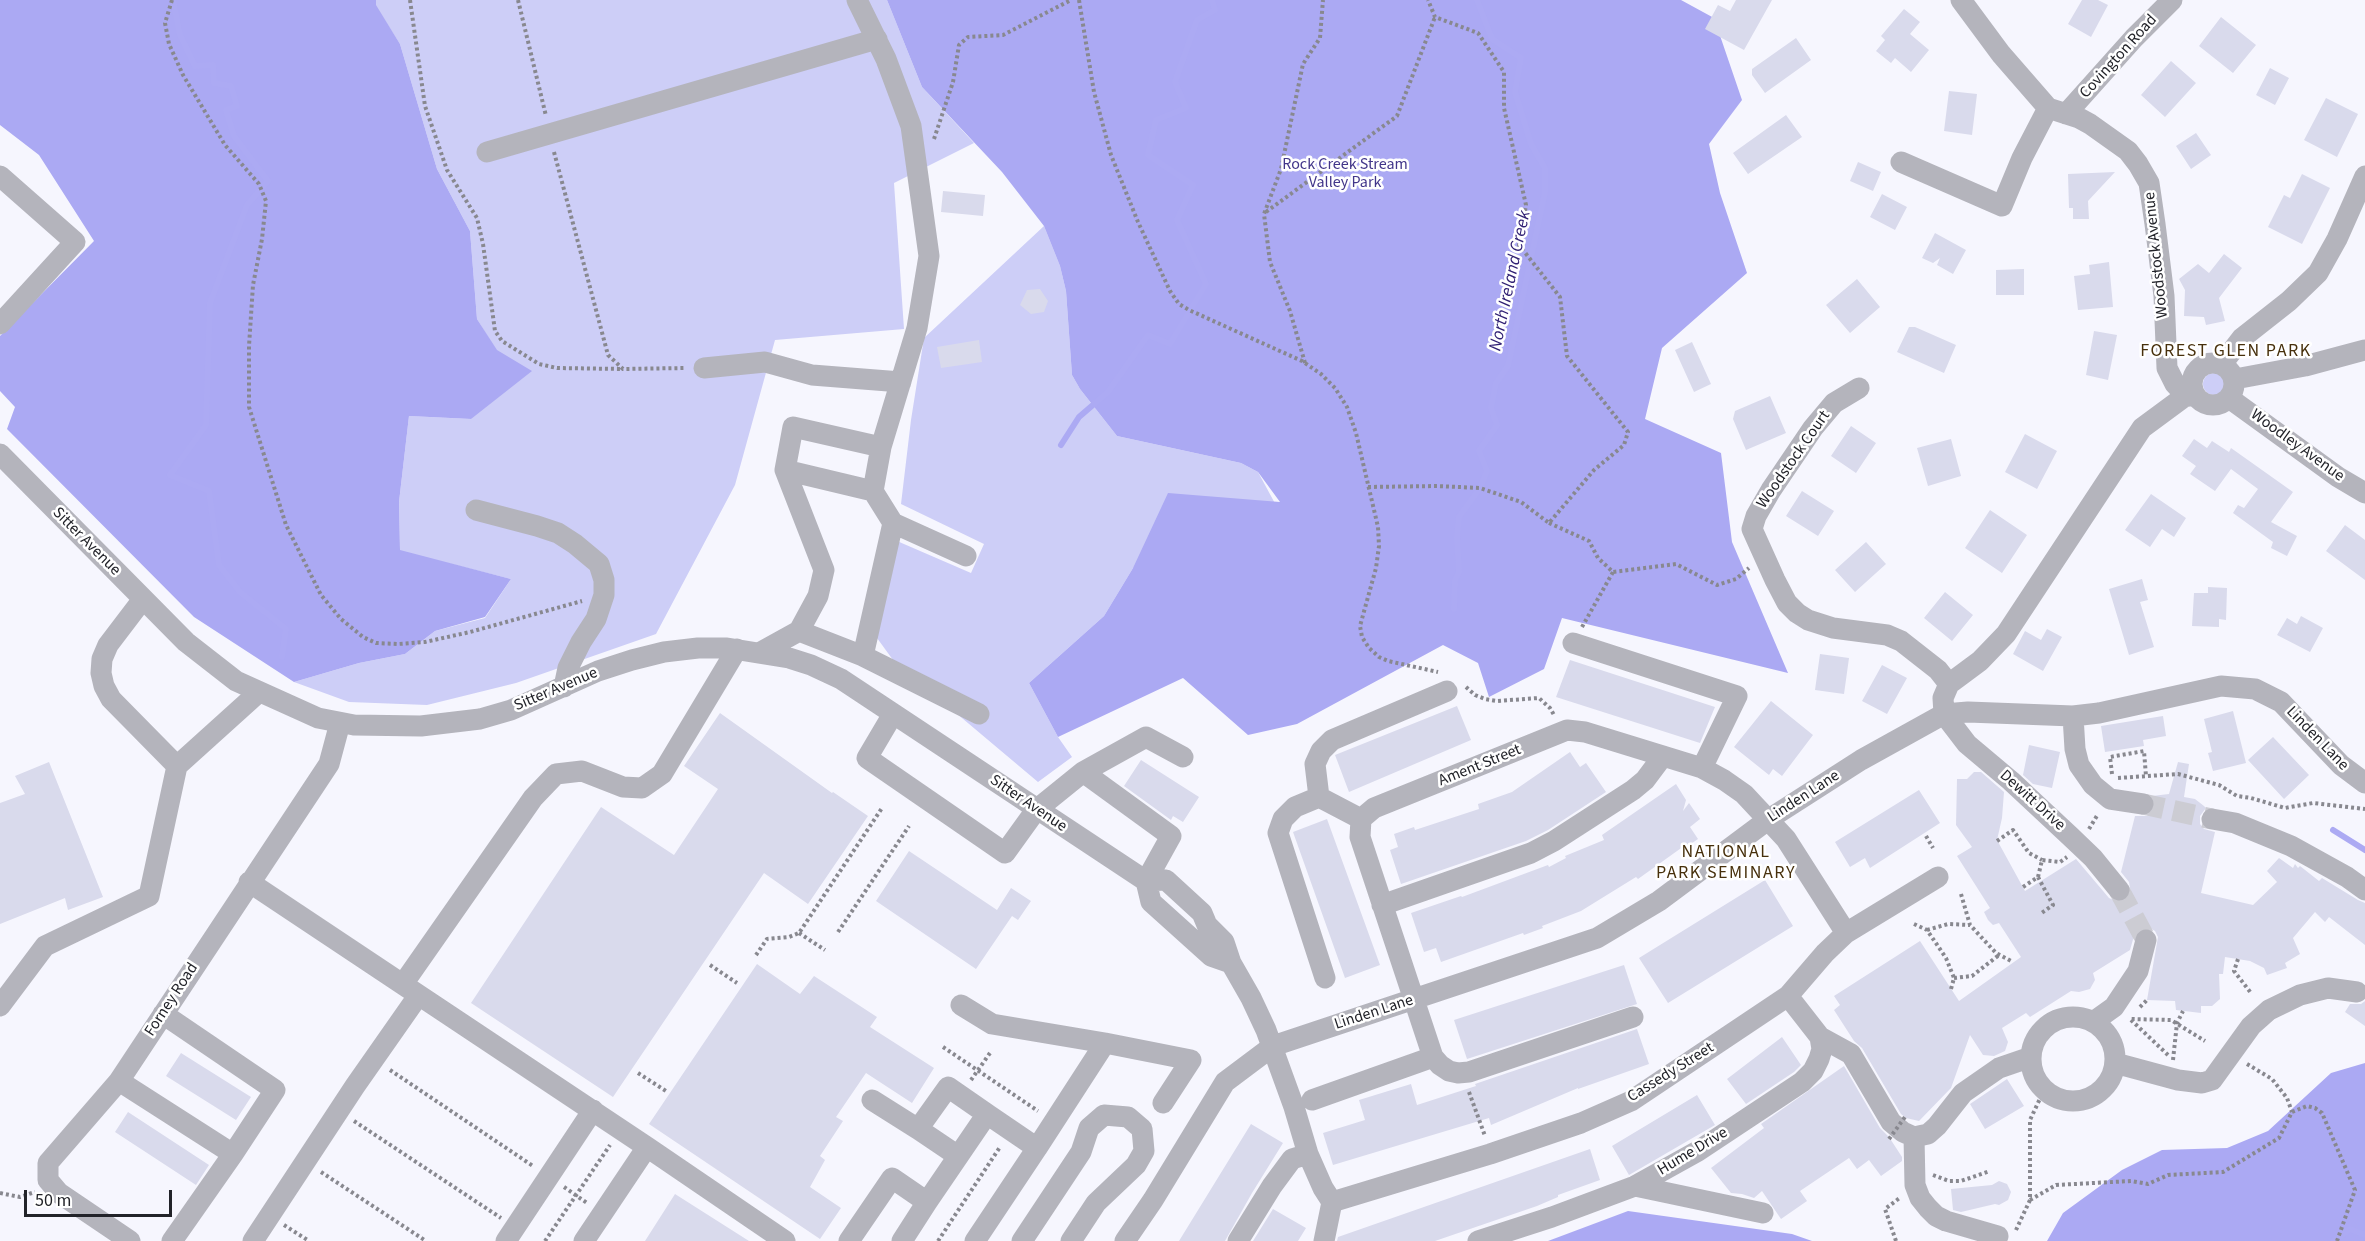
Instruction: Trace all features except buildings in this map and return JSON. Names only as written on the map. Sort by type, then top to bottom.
[{"type":"street","points":[[857,0],[886,59],[911,126],[929,256],[917,328],[881,447],[873,491],[893,523],[966,556]]},
{"type":"street","name":"Woodstock Avenue","points":[[1961,0],[2001,54],[2057,111],[2090,124],[2128,151],[2148,183],[2164,296],[2167,368],[2175,384],[2190,395]]},
{"type":"street","name":"Covington Road","points":[[1901,162],[2002,206],[2022,158],[2057,111],[2172,0]]},
{"type":"street","points":[[487,152],[876,39]]},
{"type":"street","points":[[0,176],[75,242],[0,324]]},
{"type":"street","points":[[2190,395],[2211,405],[2217,405],[2229,380],[2242,338],[2289,301],[2318,273],[2337,239],[2365,176]]},
{"type":"street","points":[[2229,380],[2305,366],[2365,350]]},
{"type":"street","points":[[704,368],[765,362],[812,375],[901,382]]},
{"type":"street","points":[[1944,714],[1943,698],[1949,684],[1980,661],[2006,634],[2142,428],[2190,395],[2192,380],[2199,368],[2212,362],[2229,380]]},
{"type":"street","name":"Woodley Avenue","points":[[2229,380],[2338,477],[2365,494]]},
{"type":"street","name":"Woodstock Court","points":[[1859,387],[1834,403],[1813,428],[1756,516],[1752,529],[1787,603],[1797,613],[1808,620],[1833,627],[1887,635],[1901,640],[1938,670],[1949,684]]},
{"type":"street","points":[[762,652],[799,631],[818,597],[824,570],[785,470],[794,426],[881,447]]},
{"type":"street","name":"Sitter Avenue","points":[[0,454],[186,642],[214,666],[236,681],[318,718],[354,725],[421,726],[480,719],[511,710],[632,660],[664,652],[698,648],[762,652],[811,665],[841,679],[1146,881],[1166,880],[1202,913],[1208,925],[1224,942],[1231,963],[1251,998],[1273,1046]]},
{"type":"street","points":[[785,470],[873,491]]},
{"type":"street","points":[[476,510],[558,533],[599,564],[604,580],[604,595],[596,619],[568,668],[564,687]]},
{"type":"street","points":[[863,656],[893,523]]},
{"type":"street","points":[[143,599],[108,645],[102,659],[101,673],[104,687],[111,699],[177,766]]},
{"type":"street","points":[[799,631],[863,656],[980,714]]},
{"type":"street","points":[[1573,643],[1737,696],[1702,768]]},
{"type":"street","points":[[254,1241],[374,1059],[410,990],[533,798],[556,774],[582,771],[623,787],[642,788],[662,774],[737,649]]},
{"type":"street","name":"Linden Lane","points":[[1125,1241],[1153,1200],[1225,1082],[1273,1046],[1597,938],[1659,901],[1769,819],[1861,760],[1944,714],[1968,712],[2073,716],[2221,686],[2255,689],[2281,702],[2342,765],[2365,783]]},
{"type":"street","points":[[1319,797],[1316,764],[1321,751],[1332,740],[1447,691]]},
{"type":"street","points":[[0,1006],[45,946],[148,896],[177,766],[259,692]]},
{"type":"street","points":[[894,714],[867,758],[1005,853],[1036,810],[1083,772],[1146,737],[1183,756]]},
{"type":"street","name":"Dewitt Drive","points":[[1944,714],[1967,744],[2093,858],[2119,890]]},
{"type":"street","points":[[2073,716],[2075,749],[2079,765],[2093,785],[2110,799],[2143,804]]},
{"type":"street","name":"Forney Road","points":[[52,1185],[48,1180],[48,1163],[119,1081],[329,764],[340,723]]},
{"type":"street","name":"Ament Street","points":[[1361,819],[1374,808],[1568,730],[1585,732],[1702,768],[1744,794],[1769,819]]},
{"type":"street","points":[[1382,905],[1531,854],[1633,790],[1645,780],[1664,756]]},
{"type":"street","points":[[1083,772],[1171,836],[1146,881]]},
{"type":"street","points":[[1319,797],[1361,819],[1360,837],[1433,1057],[1440,1065],[1449,1071],[1469,1072],[1633,1017]]},
{"type":"street","points":[[1319,797],[1295,807],[1283,819],[1278,833],[1325,978]]},
{"type":"street","points":[[1769,819],[1786,839],[1846,933]]},
{"type":"street","points":[[2212,819],[2235,824],[2291,846],[2347,877],[2365,890]]},
{"type":"street","name":"Cassedy Street","points":[[1332,1202],[1490,1154],[1581,1123],[1631,1101],[1788,996],[1825,953],[1846,933],[1938,877]]},
{"type":"street","points":[[249,882],[785,1241]]},
{"type":"street","points":[[2093,1022],[2114,1007],[2138,971],[2146,940]]},
{"type":"street","points":[[2115,1063],[2178,1080],[2202,1083],[2212,1080],[2251,1026],[2269,1010],[2300,995],[2328,988],[2357,992]]},
{"type":"street","points":[[1788,996],[1820,1036],[1851,1054],[1891,1122],[1914,1137],[1928,1134],[1963,1093],[1999,1068],[2031,1057]]},
{"type":"street","points":[[961,1005],[992,1024],[1191,1060],[1163,1103]]},
{"type":"street","points":[[163,1014],[275,1090],[172,1241]]},
{"type":"street","points":[[2075,1017],[2093,1022],[2101,1027],[2112,1043],[2115,1063],[2113,1073],[2102,1090],[2083,1101],[2062,1100],[2044,1090],[2034,1075],[2031,1057],[2036,1039],[2048,1025],[2056,1020],[2075,1017]]},
{"type":"street","name":"Hume Drive","points":[[1479,1241],[1573,1210],[1635,1186],[1698,1150],[1802,1082],[1813,1071],[1819,1059],[1822,1049],[1820,1036]]},
{"type":"street","points":[[975,1241],[1106,1043]]},
{"type":"street","points":[[1273,1046],[1308,1154],[1332,1202],[1324,1241]]},
{"type":"street","points":[[1312,1100],[1433,1057]]},
{"type":"street","points":[[119,1081],[233,1154]]},
{"type":"street","points":[[918,1129],[948,1087],[1036,1148]]},
{"type":"street","points":[[872,1100],[958,1156]]},
{"type":"street","points":[[506,1241],[592,1110]]},
{"type":"street","points":[[902,1241],[987,1114]]},
{"type":"street","points":[[1022,1241],[1081,1152],[1089,1128],[1104,1115],[1128,1116],[1142,1129],[1144,1151],[1136,1165],[1096,1203],[1071,1241]]},
{"type":"street","points":[[1914,1137],[1915,1185],[1920,1198],[1928,1208],[1936,1216],[1946,1221],[2006,1233]]},
{"type":"street","points":[[584,1241],[647,1147]]},
{"type":"street","points":[[1238,1241],[1272,1186],[1293,1159],[1308,1154]]},
{"type":"street","points":[[849,1241],[892,1178],[927,1202]]},
{"type":"street","points":[[52,1185],[59,1193],[130,1241]]},
{"type":"street","points":[[1635,1186],[1763,1213]]},
{"type":"path","points":[[172,0],[165,24],[170,44],[183,75],[225,145],[259,184],[266,201],[262,239],[253,285],[249,346],[249,407],[286,525],[321,595],[341,619],[363,637],[376,643],[425,642],[604,595]]},
{"type":"path","points":[[410,0],[426,106],[447,170],[477,218],[483,244],[495,331],[502,342],[539,364],[557,368],[704,368]]},
{"type":"path","points":[[518,0],[608,356],[623,369]]},
{"type":"path","points":[[917,163],[932,147],[952,82],[958,45],[968,37],[1004,35],[1071,0]]},
{"type":"path","points":[[1079,0],[1094,92],[1111,154],[1138,222],[1170,291],[1179,304],[1305,363],[1335,388],[1347,407],[1356,433],[1378,527],[1379,546],[1376,568],[1360,626],[1362,637]]},
{"type":"path","points":[[1305,363],[1290,311],[1270,262],[1264,214],[1281,169],[1304,64],[1320,38],[1323,0]]},
{"type":"path","points":[[1428,0],[1436,17],[1478,33],[1504,72],[1504,108],[1526,205],[1519,244],[1560,297],[1567,356],[1628,432],[1624,445],[1594,470],[1549,523]]},
{"type":"path","points":[[1264,214],[1397,116],[1436,17]]},
{"type":"path","points":[[1368,487],[1480,488],[1521,502],[1549,523],[1589,541],[1598,558],[1613,572]]},
{"type":"path","points":[[1613,572],[1676,564],[1717,585],[1736,579],[1763,556]]},
{"type":"path","points":[[1573,643],[1613,572]]},
{"type":"path","points":[[2146,776],[2144,751],[2110,757],[2110,779],[2178,774],[2219,785],[2237,796],[2285,808],[2313,803],[2365,809]]},
{"type":"path","points":[[2086,835],[2102,806]]},
{"type":"path","points":[[756,956],[767,939],[789,937],[799,933],[882,807]]},
{"type":"path","points":[[838,932],[909,826]]},
{"type":"path","points":[[1997,841],[2013,830],[2029,853],[2042,860],[2060,862],[2073,851]]},
{"type":"path","points":[[1926,836],[1933,848]]},
{"type":"path","points":[[2040,914],[2053,905],[2038,877],[2042,860]]},
{"type":"path","points":[[2023,887],[2038,877]]},
{"type":"path","points":[[1961,894],[1970,925],[1999,955],[2013,962]]},
{"type":"path","points":[[1914,924],[1927,930],[1946,958],[1954,978],[1951,988]]},
{"type":"path","points":[[1927,930],[1948,924],[1970,925]]},
{"type":"path","points":[[799,933],[825,950]]},
{"type":"path","points":[[1954,978],[1972,976],[1999,955]]},
{"type":"path","points":[[2238,959],[2234,971],[2252,993]]},
{"type":"path","points":[[710,965],[737,983]]},
{"type":"path","points":[[2173,1060],[2177,1023],[2182,1011]]},
{"type":"path","points":[[2179,1065],[2130,1018],[2171,1020],[2205,1041]]},
{"type":"path","points":[[943,1047],[1053,1122]]},
{"type":"path","points":[[966,1088],[990,1053]]},
{"type":"path","points":[[374,1059],[536,1168]]},
{"type":"path","points":[[2254,1067],[2272,1079],[2287,1098],[2292,1112]]},
{"type":"path","points":[[638,1073],[666,1090]]},
{"type":"path","points":[[1465,1082],[1486,1139]]},
{"type":"path","points":[[2030,1200],[2031,1120],[2044,1090]]},
{"type":"path","points":[[2006,1233],[2030,1200],[2056,1185],[2131,1181],[2148,1184],[2168,1175],[2223,1172],[2278,1138],[2292,1112],[2307,1106],[2322,1113],[2327,1121],[2355,1190],[2337,1241]]},
{"type":"path","points":[[338,1111],[501,1218]]},
{"type":"path","points":[[1889,1139],[1905,1118]]},
{"type":"path","points":[[938,1241],[1004,1141]]},
{"type":"path","points":[[545,1241],[610,1145]]},
{"type":"path","points":[[305,1162],[426,1241]]},
{"type":"path","points":[[1930,1175],[1949,1181],[1961,1181],[1989,1171]]},
{"type":"path","points":[[0,1193],[20,1197],[52,1185]]},
{"type":"path","points":[[561,1185],[603,1213]]},
{"type":"path","points":[[1893,1204],[1885,1209],[1896,1241]]},
{"type":"path","points":[[270,1216],[309,1241]]},
{"type":"shaded area","points":[[376,0],[887,0],[922,87],[974,143],[894,183],[904,329],[775,340],[735,485],[656,634],[516,683],[427,705],[349,702],[294,682],[359,663],[405,654],[435,631],[485,618],[511,579],[400,551],[399,502],[409,416],[471,419],[496,350],[477,319],[470,231],[437,169],[400,44],[375,5]]},
{"type":"shaded area","points":[[1044,226],[1060,266],[1066,291],[1072,375],[1080,389],[1117,436],[1241,463],[1258,472],[1278,509],[1133,568],[1104,616],[1029,683],[1058,737],[1072,757],[1038,782],[893,660],[877,638],[897,541],[971,573],[984,544],[901,504],[924,338]]},
{"type":"shaded area","points":[[2214,373],[2222,376],[2225,384],[2222,392],[2214,395],[2206,392],[2203,384],[2206,376]]},
{"type":"green space","points":[[0,0],[376,0],[376,5],[400,44],[437,169],[470,231],[477,319],[497,350],[532,371],[471,419],[409,416],[399,502],[400,550],[511,579],[485,617],[435,631],[405,654],[359,663],[294,682],[194,617],[7,429],[15,407],[0,391],[0,336],[94,241],[39,155],[0,125]]},
{"type":"green space","name":"Rock Creek Stream Valley Park","points":[[887,0],[1681,0],[1714,18],[1742,100],[1709,144],[1720,193],[1747,273],[1662,348],[1645,419],[1721,453],[1732,542],[1788,673],[1562,618],[1544,669],[1489,697],[1478,663],[1443,645],[1297,724],[1248,735],[1183,678],[1058,737],[1029,683],[1104,616],[1133,568],[1168,493],[1280,502],[1258,472],[1241,463],[1117,436],[1080,389],[1072,375],[1066,291],[1060,266],[1044,226],[1002,172],[922,87]]},
{"type":"green space","points":[[2365,1063],[2365,1241],[2047,1241],[2063,1213],[2122,1170],[2162,1150],[2227,1148],[2268,1131],[2331,1073]]},
{"type":"green space","points":[[1628,1211],[1792,1234],[1812,1241],[1548,1241]]},
{"type":"waterway","points":[[173,0],[180,35],[195,66],[213,65],[214,83],[231,86],[237,106],[226,110],[234,136],[268,181],[247,205],[210,303],[206,425],[170,475],[209,491],[219,565],[240,592],[286,629],[282,657]]},
{"type":"waterway","points":[[1061,445],[1079,417],[1108,392],[1148,335],[1170,344],[1206,284],[1177,220],[1193,185],[1148,155],[1156,120],[1186,108],[1175,82],[1197,20],[1215,10],[1212,0]]},
{"type":"waterway","name":"North Ireland Creek","points":[[1454,609],[1455,580],[1459,572],[1457,537],[1459,517],[1480,488],[1487,471],[1479,451],[1497,425],[1491,408],[1496,383],[1508,366],[1545,192],[1545,168],[1531,144],[1515,92],[1521,58],[1492,39],[1477,0]]},
{"type":"waterway","points":[[2333,830],[2365,850]]},
{"type":"waterway","points":[[2334,1241],[2350,1229],[2365,1235]]},
{"type":"tunnel","points":[[2143,804],[2212,819]]},
{"type":"tunnel","points":[[2119,890],[2146,940]]},
{"type":"district","name":"FOREST GLEN PARK","points":[[2226,352]]},
{"type":"district","name":"NATIONAL PARK SEMINARY","points":[[1726,863]]}]
